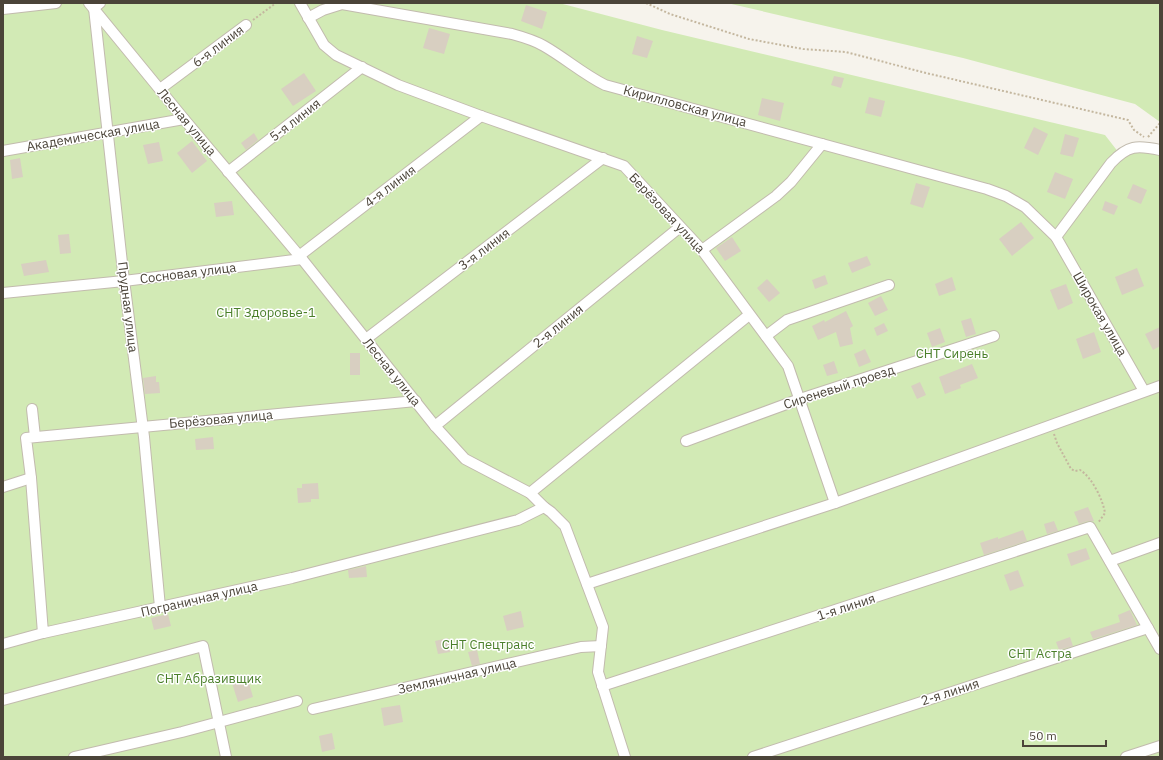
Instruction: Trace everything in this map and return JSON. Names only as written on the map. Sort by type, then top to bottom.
[{"type":"street","points":[[3,9],[56,3]]},
{"type":"street","name":"Берёзовая улица","points":[[300,3],[324,45],[336,54],[398,85],[624,166],[702,250],[788,366],[835,503]]},
{"type":"street","name":"Кирилловская улица","points":[[308,18],[323,10],[342,4],[512,34],[527,38],[544,46],[592,79],[605,85],[1006,196],[1025,207],[1056,237]]},
{"type":"street","name":"Лесная улица","points":[[95,5],[184,119],[300,257],[435,426],[465,459],[530,493],[565,526],[602,627],[598,672],[625,757]]},
{"type":"street","name":"Прудная улица","points":[[95,5],[107,132],[142,426],[160,607]]},
{"type":"street","name":"6-я линия","points":[[160,89],[246,25]]},
{"type":"street","name":"5-я линия","points":[[228,172],[362,67]]},
{"type":"street","name":"4-я линия","points":[[300,257],[481,116]]},
{"type":"street","name":"Академическая улица","points":[[3,151],[184,119]]},
{"type":"street","points":[[702,250],[776,196],[791,182],[822,144]]},
{"type":"street","points":[[1056,237],[1110,162],[1119,153],[1138,146],[1160,150]]},
{"type":"street","name":"3-я линия","points":[[366,339],[603,158]]},
{"type":"street","name":"2-я линия","points":[[435,426],[680,227]]},
{"type":"street","name":"Широкая улица","points":[[1056,237],[1144,391]]},
{"type":"street","name":"Сосновая улица","points":[[3,293],[124,281],[300,257]]},
{"type":"street","points":[[766,336],[787,320],[889,285]]},
{"type":"street","points":[[530,493],[749,315]]},
{"type":"street","name":"Сиреневый проезд","points":[[686,441],[800,399],[994,336]]},
{"type":"street","points":[[587,584],[835,503],[1160,386]]},
{"type":"street","name":"Берёзовая улица","points":[[30,437],[416,402]]},
{"type":"street","points":[[32,409],[30,437],[31,478],[43,633]]},
{"type":"street","points":[[3,486],[31,478]]},
{"type":"street","name":"Пограничная улица","points":[[3,644],[43,633],[292,578],[518,520],[544,507]]},
{"type":"street","points":[[1091,528],[1160,649]]},
{"type":"street","name":"1-я линия","points":[[602,686],[1091,528]]},
{"type":"street","points":[[1110,561],[1160,543]]},
{"type":"street","name":"2-я линия","points":[[752,757],[1148,628]]},
{"type":"street","points":[[3,700],[203,646],[226,757]]},
{"type":"street","name":"Земляничная улица","points":[[313,709],[581,647],[601,646]]},
{"type":"street","points":[[74,757],[182,732],[297,701]]},
{"type":"street","points":[[1126,757],[1160,746]]},
{"type":"path","name":"6-я линия","points":[[246,25],[276,3]]},
{"type":"path","points":[[646,3],[670,14],[749,39],[803,49],[846,52],[926,73],[1128,120],[1134,130],[1146,139],[1160,123]]},
{"type":"path","points":[[1052,424],[1057,443],[1072,469],[1075,472],[1080,470],[1087,474],[1104,503],[1105,513],[1097,526],[1091,528]]},
{"type":"green space","points":[[3,3],[559,3],[662,30],[1105,135],[1119,153],[1160,150],[1160,757],[3,757]]},
{"type":"green space","points":[[727,3],[1160,3],[1160,122],[1135,104],[963,58]]},
{"type":"building","points":[[526,5],[547,12],[542,29],[521,21]]},
{"type":"building","points":[[429,28],[450,34],[444,54],[423,48]]},
{"type":"building","points":[[637,36],[653,41],[647,58],[632,54]]},
{"type":"building","points":[[304,73],[316,91],[293,106],[281,89]]},
{"type":"building","points":[[834,76],[844,78],[841,88],[831,85]]},
{"type":"building","points":[[869,97],[885,101],[881,117],[865,113]]},
{"type":"building","points":[[762,98],[784,103],[780,121],[758,115]]},
{"type":"building","points":[[1034,127],[1048,134],[1038,155],[1024,148]]},
{"type":"building","points":[[254,133],[258,140],[246,150],[241,143]]},
{"type":"building","points":[[1065,134],[1079,138],[1073,157],[1060,154]]},
{"type":"building","points":[[192,141],[207,161],[192,173],[177,153]]},
{"type":"building","points":[[159,142],[163,161],[148,164],[143,145]]},
{"type":"building","points":[[20,158],[23,177],[12,179],[10,160]]},
{"type":"building","points":[[1055,172],[1073,179],[1065,199],[1047,192]]},
{"type":"building","points":[[916,183],[930,187],[923,208],[910,204]]},
{"type":"building","points":[[1133,184],[1147,190],[1141,204],[1127,198]]},
{"type":"building","points":[[232,201],[234,215],[216,217],[214,203]]},
{"type":"building","points":[[1105,201],[1118,206],[1114,215],[1102,210]]},
{"type":"building","points":[[1021,222],[1034,238],[1012,256],[999,239]]},
{"type":"building","points":[[69,234],[71,253],[60,254],[58,235]]},
{"type":"building","points":[[732,237],[741,251],[725,261],[716,248]]},
{"type":"building","points":[[867,256],[871,265],[852,273],[848,263]]},
{"type":"building","points":[[46,260],[49,272],[24,276],[21,264]]},
{"type":"building","points":[[1137,268],[1144,286],[1122,295],[1115,277]]},
{"type":"building","points":[[825,275],[828,284],[815,289],[812,280]]},
{"type":"building","points":[[952,277],[956,290],[939,296],[935,284]]},
{"type":"building","points":[[767,279],[780,293],[769,302],[757,288]]},
{"type":"building","points":[[1066,284],[1073,303],[1058,310],[1050,290]]},
{"type":"building","points":[[881,296],[888,310],[875,316],[868,303]]},
{"type":"building","points":[[846,311],[853,326],[850,328],[853,344],[840,347],[836,332],[818,340],[812,326],[824,320],[825,322]]},
{"type":"building","points":[[971,318],[976,334],[966,337],[961,321]]},
{"type":"building","points":[[884,323],[888,331],[877,336],[874,328]]},
{"type":"building","points":[[1160,327],[1160,346],[1153,350],[1145,334]]},
{"type":"building","points":[[940,328],[945,342],[932,347],[927,333]]},
{"type":"building","points":[[1094,332],[1101,352],[1083,359],[1076,339]]},
{"type":"building","points":[[865,349],[871,362],[859,367],[854,354]]},
{"type":"building","points":[[350,353],[360,353],[360,375],[350,375]]},
{"type":"building","points":[[834,361],[838,373],[827,376],[823,365]]},
{"type":"building","points":[[972,364],[978,378],[960,385],[961,388],[945,394],[939,377]]},
{"type":"building","points":[[156,376],[156,382],[159,382],[160,393],[145,394],[143,378]]},
{"type":"building","points":[[920,382],[926,395],[917,399],[911,386]]},
{"type":"building","points":[[213,437],[214,449],[196,450],[195,439]]},
{"type":"building","points":[[318,483],[319,499],[311,499],[311,502],[298,503],[297,488],[302,488],[302,484]]},
{"type":"building","points":[[1088,507],[1094,521],[1079,524],[1074,512]]},
{"type":"building","points":[[1054,521],[1058,531],[1047,534],[1044,524]]},
{"type":"building","points":[[1023,530],[1027,541],[984,555],[980,543],[998,537],[998,539]]},
{"type":"building","points":[[1086,548],[1090,559],[1071,566],[1067,554]]},
{"type":"building","points":[[366,566],[367,577],[349,578],[348,570]]},
{"type":"building","points":[[1018,570],[1024,586],[1010,591],[1004,575]]},
{"type":"building","points":[[1130,610],[1137,625],[1093,639],[1090,632],[1120,622],[1118,615]]},
{"type":"building","points":[[521,611],[524,627],[507,631],[503,616]]},
{"type":"building","points":[[168,614],[171,626],[154,630],[151,618]]},
{"type":"building","points":[[1070,637],[1073,646],[1059,650],[1056,642]]},
{"type":"building","points":[[448,638],[450,652],[438,654],[435,641]]},
{"type":"building","points":[[477,650],[480,664],[472,666],[468,652]]},
{"type":"building","points":[[247,676],[253,697],[238,702],[231,680]]},
{"type":"building","points":[[400,705],[403,722],[384,726],[381,708]]},
{"type":"building","points":[[332,733],[335,749],[322,752],[319,736]]},
{"type":"park label","name":"СНТ Здоровье-1","points":[[266,312]]},
{"type":"park label","name":"СНТ Сирень","points":[[952,353]]},
{"type":"park label","name":"СНТ Спецтранс","points":[[488,644]]},
{"type":"park label","name":"СНТ Астра","points":[[1040,653]]},
{"type":"park label","name":"СНТ Абразивщик","points":[[209,678]]}]
